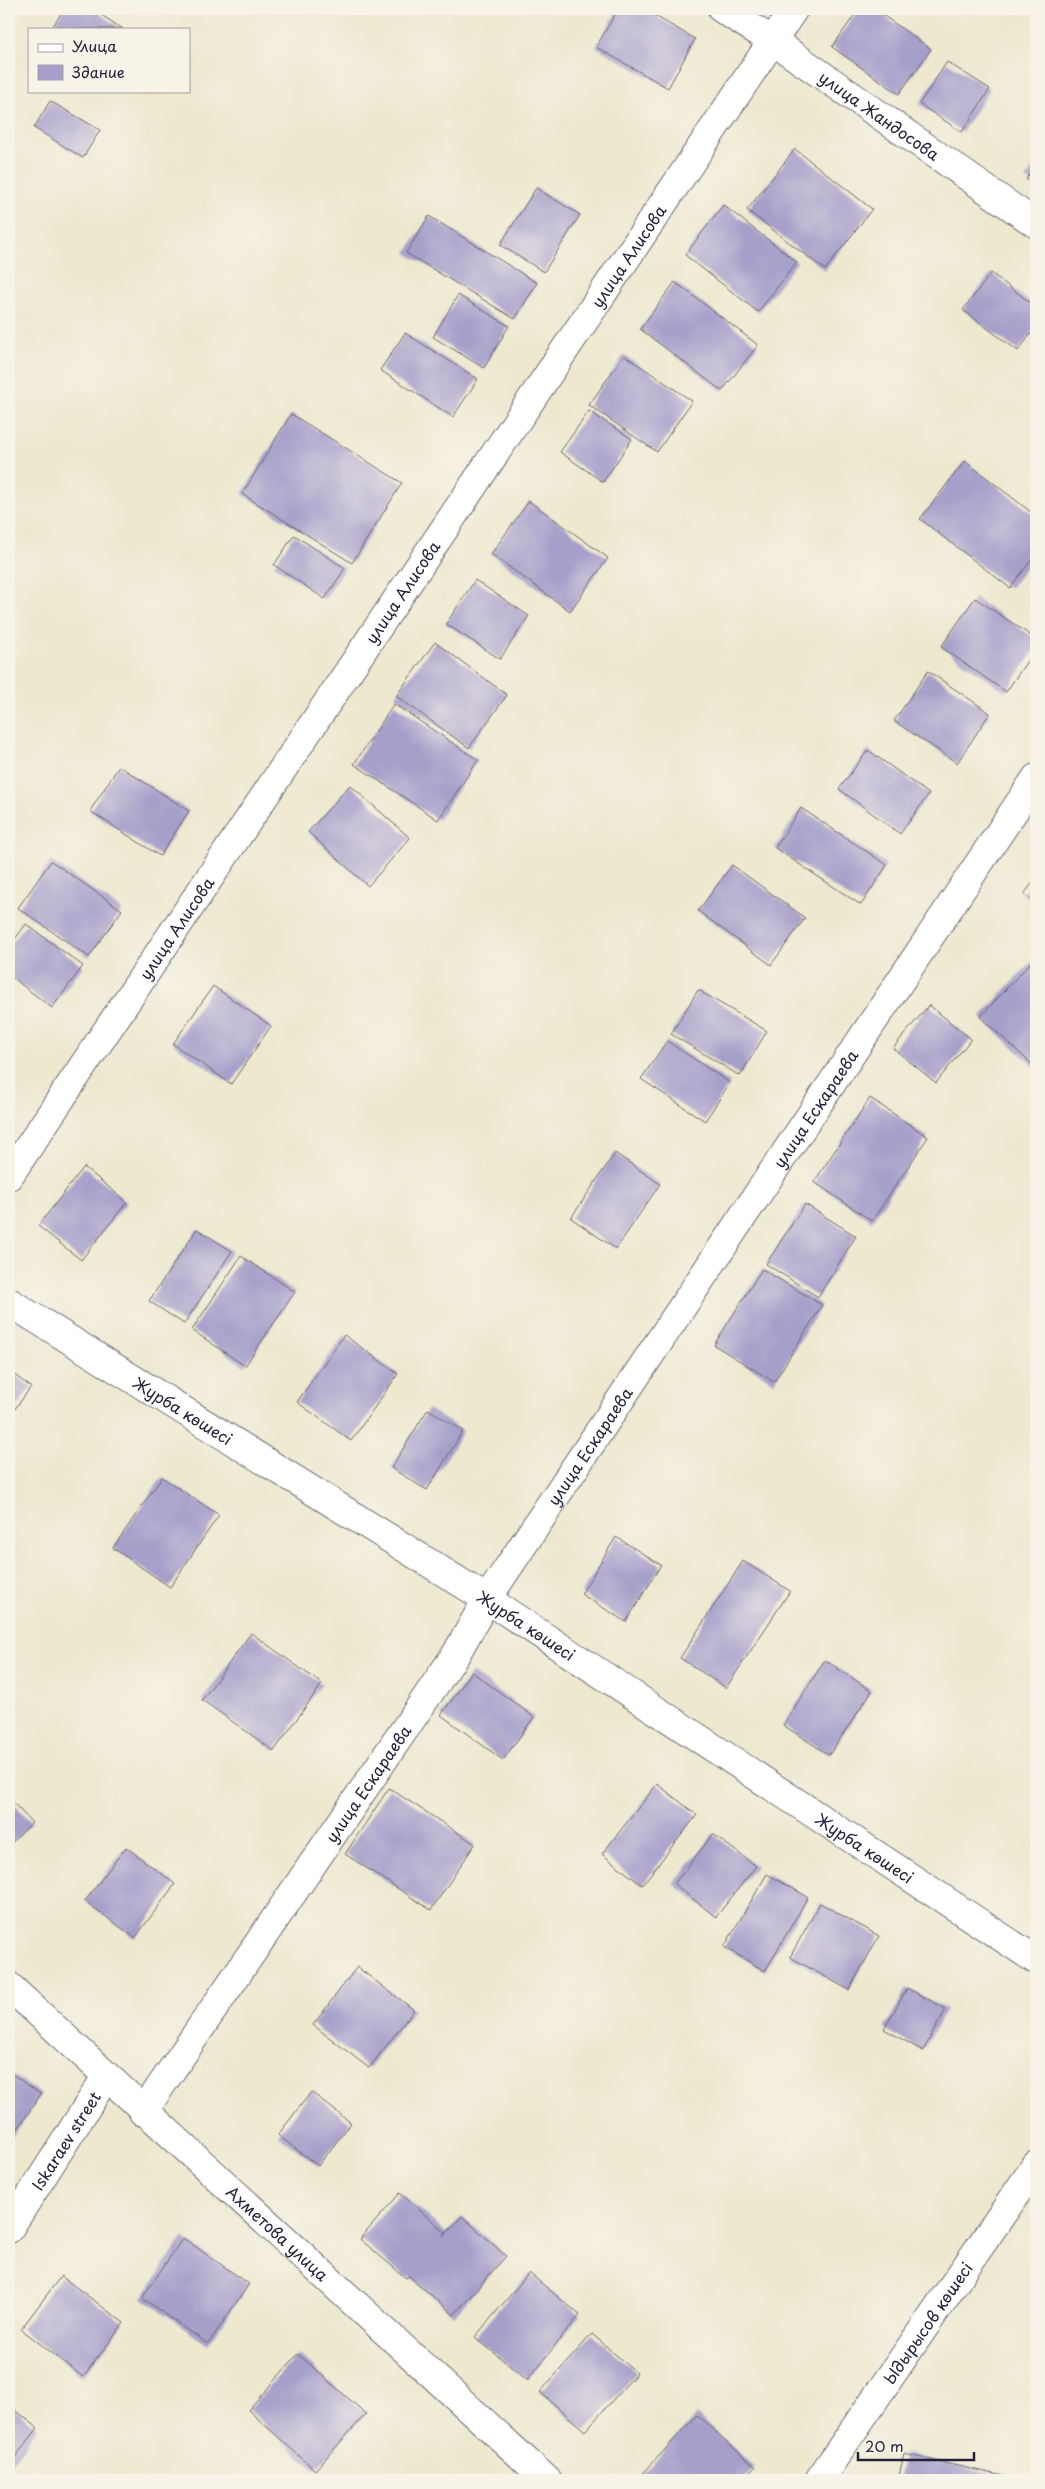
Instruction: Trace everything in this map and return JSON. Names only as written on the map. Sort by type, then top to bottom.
[{"type":"street","name":"улица Жандосова","points":[[722,9],[773,41],[1036,224]]},
{"type":"street","name":"улица Алисова","points":[[9,1176],[794,9]]},
{"type":"street","name":"улица Ескараева","points":[[143,2112],[450,1662],[487,1599],[1036,778]]},
{"type":"street","name":"Журба көшесі","points":[[9,1302],[487,1599],[1036,1960]]},
{"type":"street","name":"Ахметова улица","points":[[9,1986],[143,2112],[547,2480]]},
{"type":"street","name":"Iskaraev street","points":[[9,2229],[106,2077]]},
{"type":"street","name":"Ыдырысов көшесі","points":[[819,2480],[1036,2165]]},
{"type":"building","points":[[64,9],[92,9],[121,28],[52,28]]},
{"type":"building","points":[[618,9],[643,9],[695,39],[668,88],[596,47]]},
{"type":"building","points":[[859,9],[874,9],[931,49],[899,94],[832,47]]},
{"type":"building","points":[[947,62],[990,89],[962,132],[919,104]]},
{"type":"building","points":[[50,101],[100,130],[83,158],[34,128]]},
{"type":"building","points":[[795,149],[872,209],[825,270],[747,210]]},
{"type":"building","points":[[1036,163],[1036,185],[1026,179]]},
{"type":"building","points":[[536,188],[580,215],[544,272],[500,245]]},
{"type":"building","points":[[723,205],[797,262],[758,312],[685,255]]},
{"type":"building","points":[[429,216],[537,283],[515,319],[406,253]]},
{"type":"building","points":[[991,273],[1036,307],[1036,327],[1018,351],[963,310]]},
{"type":"building","points":[[675,282],[758,345],[722,391],[640,329]]},
{"type":"building","points":[[458,295],[509,326],[484,368],[433,337]]},
{"type":"building","points":[[405,333],[478,379],[453,417],[380,370]]},
{"type":"building","points":[[624,355],[692,401],[657,452],[589,405]]},
{"type":"building","points":[[589,411],[632,439],[603,482],[560,452]]},
{"type":"building","points":[[291,414],[402,483],[352,563],[242,494]]},
{"type":"building","points":[[965,461],[1036,516],[1036,554],[1010,588],[920,519]]},
{"type":"building","points":[[529,501],[608,558],[570,611],[491,554]]},
{"type":"building","points":[[294,535],[345,568],[325,599],[274,565]]},
{"type":"building","points":[[475,580],[529,616],[500,659],[446,624]]},
{"type":"building","points":[[975,598],[1036,639],[1036,648],[1006,692],[941,647]]},
{"type":"building","points":[[435,642],[507,695],[469,748],[396,696]]},
{"type":"building","points":[[928,671],[990,713],[957,763],[894,721]]},
{"type":"building","points":[[394,704],[478,760],[438,820],[354,764]]},
{"type":"building","points":[[868,750],[929,794],[900,834],[839,789]]},
{"type":"building","points":[[119,766],[189,811],[160,856],[90,811]]},
{"type":"building","points":[[350,785],[410,838],[368,886],[308,832]]},
{"type":"building","points":[[801,808],[887,865],[861,905],[775,848]]},
{"type":"building","points":[[51,861],[122,910],[89,957],[18,908]]},
{"type":"building","points":[[732,865],[805,918],[771,965],[698,911]]},
{"type":"building","points":[[1036,879],[1036,904],[1024,894]]},
{"type":"building","points":[[26,924],[83,966],[52,1008],[9,975],[9,947]]},
{"type":"building","points":[[1031,962],[1036,967],[1036,1068],[980,1017]]},
{"type":"building","points":[[213,986],[271,1026],[231,1084],[173,1044]]},
{"type":"building","points":[[698,990],[767,1031],[740,1076],[671,1034]]},
{"type":"building","points":[[929,1005],[971,1039],[936,1083],[893,1048]]},
{"type":"building","points":[[667,1041],[730,1083],[705,1121],[641,1079]]},
{"type":"building","points":[[870,1098],[928,1137],[872,1221],[814,1182]]},
{"type":"building","points":[[615,1153],[660,1184],[616,1249],[571,1218]]},
{"type":"building","points":[[84,1167],[127,1202],[81,1260],[38,1226]]},
{"type":"building","points":[[805,1204],[856,1236],[818,1297],[766,1264]]},
{"type":"building","points":[[197,1229],[232,1251],[184,1324],[149,1301]]},
{"type":"building","points":[[241,1256],[295,1292],[245,1366],[192,1330]]},
{"type":"building","points":[[762,1269],[822,1305],[774,1382],[714,1345]]},
{"type":"building","points":[[344,1335],[398,1374],[351,1441],[297,1402]]},
{"type":"building","points":[[9,1371],[31,1387],[9,1417]]},
{"type":"building","points":[[428,1409],[463,1431],[427,1490],[391,1468]]},
{"type":"building","points":[[162,1477],[219,1515],[170,1587],[113,1548]]},
{"type":"building","points":[[616,1537],[661,1565],[626,1622],[581,1594]]},
{"type":"building","points":[[743,1561],[790,1591],[726,1688],[680,1658]]},
{"type":"building","points":[[251,1633],[322,1684],[274,1751],[202,1700]]},
{"type":"building","points":[[825,1660],[872,1691],[829,1755],[783,1725]]},
{"type":"building","points":[[472,1672],[534,1717],[503,1760],[441,1715]]},
{"type":"building","points":[[657,1784],[697,1815],[642,1885],[602,1854]]},
{"type":"building","points":[[389,1788],[475,1844],[431,1910],[345,1854]]},
{"type":"building","points":[[9,1798],[32,1823],[9,1845]]},
{"type":"building","points":[[713,1834],[756,1866],[716,1917],[674,1884]]},
{"type":"building","points":[[126,1847],[175,1884],[135,1938],[85,1901]]},
{"type":"building","points":[[767,1874],[808,1897],[765,1971],[724,1947]]},
{"type":"building","points":[[820,1903],[879,1936],[849,1990],[790,1957]]},
{"type":"building","points":[[357,1967],[414,2010],[369,2068],[313,2025]]},
{"type":"building","points":[[907,1988],[946,2009],[923,2051],[884,2029]]},
{"type":"building","points":[[9,2072],[41,2094],[9,2142]]},
{"type":"building","points":[[311,2092],[351,2123],[318,2166],[278,2135]]},
{"type":"building","points":[[400,2193],[446,2233],[443,2237],[462,2216],[506,2256],[454,2315],[409,2276],[406,2278],[360,2239]]},
{"type":"building","points":[[183,2238],[249,2284],[208,2344],[142,2298]]},
{"type":"building","points":[[529,2273],[580,2315],[527,2380],[475,2337]]},
{"type":"building","points":[[61,2276],[124,2323],[83,2377],[21,2329]]},
{"type":"building","points":[[592,2334],[637,2373],[585,2431],[540,2392]]},
{"type":"building","points":[[298,2354],[366,2414],[315,2470],[248,2410]]},
{"type":"building","points":[[9,2405],[38,2428],[9,2465]]},
{"type":"building","points":[[697,2415],[755,2467],[742,2480],[637,2480]]},
{"type":"building","points":[[904,2454],[1017,2479],[1017,2480],[898,2480]]}]
